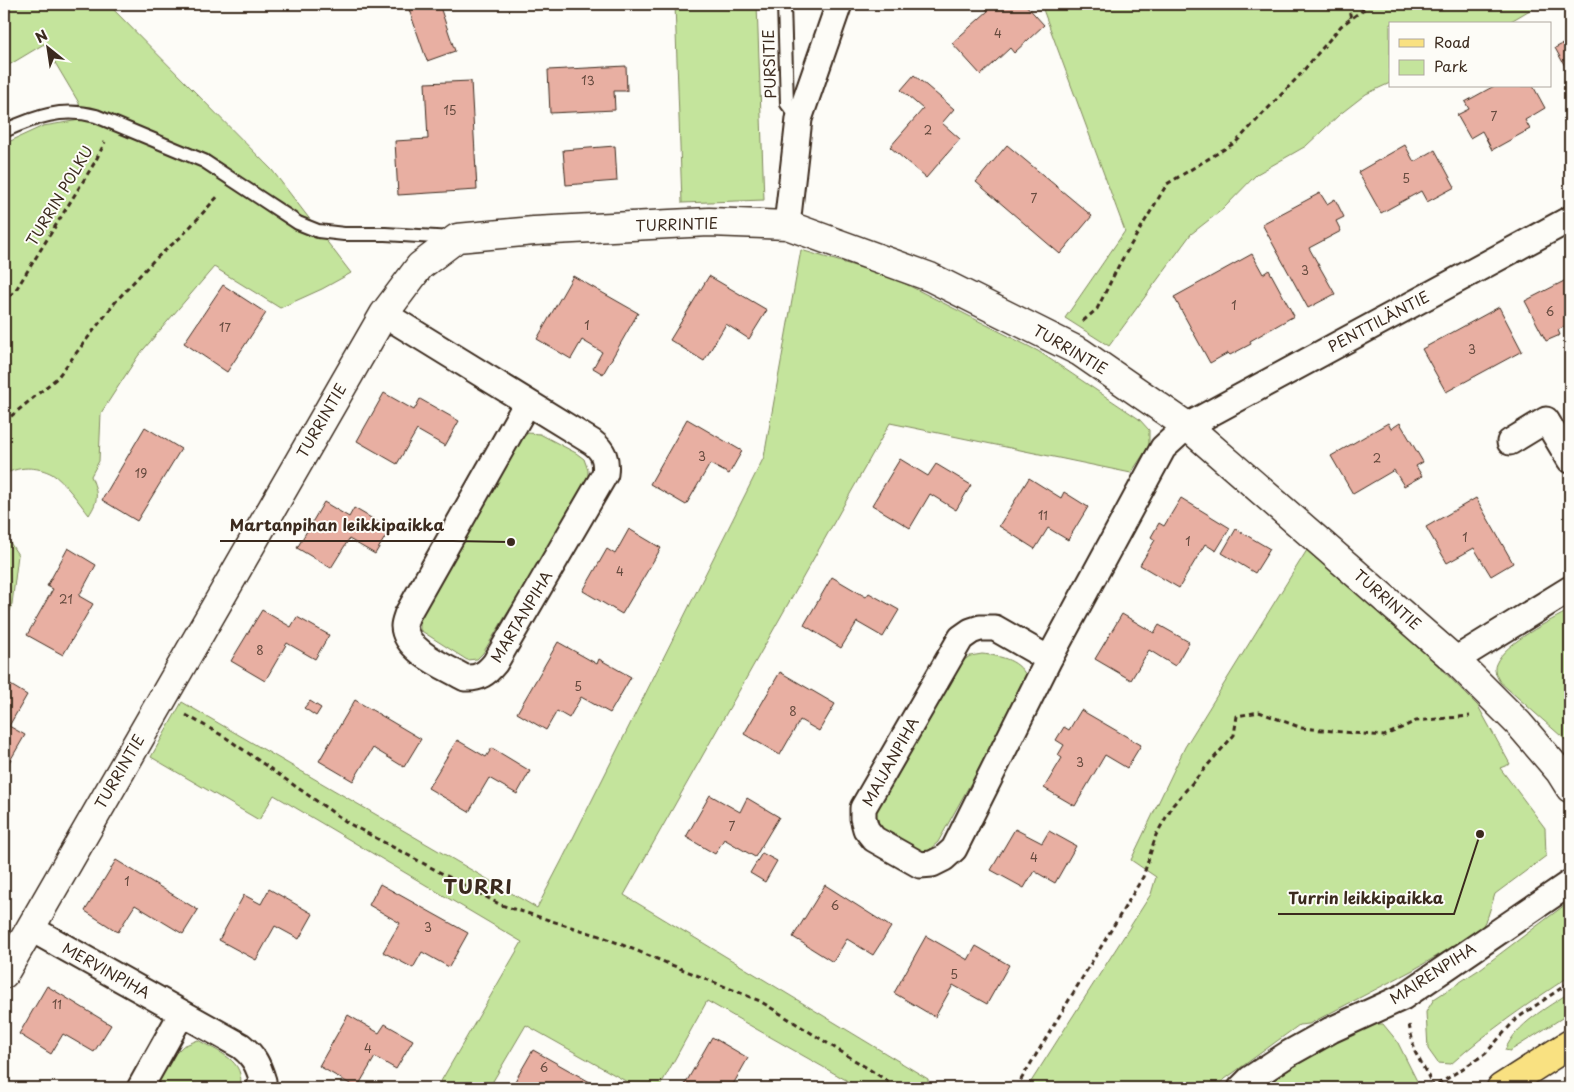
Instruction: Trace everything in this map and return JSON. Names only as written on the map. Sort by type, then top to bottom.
[{"type":"main road","points":[[1501,1088],[1570,1044]]},
{"type":"street","points":[[787,226],[799,119],[838,4]]},
{"type":"street","name":"PENTTILÄNTIE","points":[[1187,426],[1570,218]]},
{"type":"street","name":"TURRINTIE","points":[[4,974],[384,314],[420,266],[457,238],[534,231],[708,222],[787,226],[930,277],[1080,352],[1187,426],[1455,660],[1519,724],[1560,772],[1570,788]]},
{"type":"street","name":"MARTANPIHA","points":[[384,314],[600,448],[604,455],[605,474],[495,663],[488,672],[473,679],[465,678],[415,649],[408,641],[404,626],[407,615],[527,403]]},
{"type":"street","points":[[1510,442],[1546,420],[1570,460]]},
{"type":"street","name":"MAIJANPIHA","points":[[1049,659],[995,628],[980,628],[971,631],[961,638],[864,808],[863,818],[866,829],[874,839],[920,865],[932,864],[944,858],[954,849],[1049,659],[1163,448],[1187,426]]},
{"type":"street","points":[[1455,660],[1570,589]]},
{"type":"street","name":"MAIRENPIHA","points":[[1241,1088],[1250,1079],[1288,1054],[1331,1030],[1402,997],[1570,883]]},
{"type":"street","name":"MERVINPIHA","points":[[30,928],[241,1046],[252,1055],[259,1067],[262,1081],[258,1088]]},
{"type":"street","points":[[140,1088],[182,1013]]},
{"type":"lane","name":"PURSITIE","points":[[784,4],[786,104],[799,119]]},
{"type":"lane","points":[[4,131],[26,121],[53,114],[79,112],[96,116],[204,161],[298,223],[318,231],[344,234],[457,238]]},
{"type":"path","points":[[1348,4],[1351,19]]},
{"type":"path","points":[[1059,342],[1097,309],[1120,263],[1167,184],[1236,142],[1298,77],[1341,26],[1371,4]]},
{"type":"path","name":"TURRIN POLKU","points":[[4,302],[17,288],[85,179],[114,123]]},
{"type":"path","points":[[4,422],[57,378],[118,300],[154,260],[182,236],[232,180]]},
{"type":"path","points":[[161,700],[225,737],[348,823],[501,905],[603,937],[760,1001],[899,1088]]},
{"type":"path","points":[[1016,1088],[1143,877],[1156,835],[1173,805],[1234,735],[1237,716],[1259,712],[1302,728],[1384,736],[1416,721],[1478,716]]},
{"type":"path","points":[[1402,997],[1415,1052],[1434,1088],[1485,1054],[1516,1019],[1570,982]]},
{"type":"green space","points":[[4,4],[108,4],[272,170],[351,273],[322,289],[280,308],[214,267],[138,356],[101,413],[99,461],[91,476],[96,492],[96,501],[89,515],[67,487],[57,477],[46,471],[27,468],[15,470],[4,475],[4,144],[43,126],[80,120],[79,103],[44,44],[4,68]]},
{"type":"green space","points":[[675,4],[757,4],[764,200],[682,203]]},
{"type":"green space","points":[[1041,4],[1540,4],[1509,22],[1389,22],[1389,83],[1366,94],[1339,115],[1306,146],[1257,174],[1223,209],[1191,234],[1109,346],[1065,318],[1125,231]]},
{"type":"green space","points":[[801,250],[892,277],[1038,351],[1139,419],[1149,430],[1149,446],[1131,473],[890,423],[624,895],[928,1079],[929,1088],[860,1088],[707,1001],[659,1088],[638,1088],[526,1025],[489,1088],[437,1088],[522,942],[274,795],[259,820],[151,757],[182,702],[537,908],[764,457]]},
{"type":"green space","points":[[528,433],[540,434],[584,459],[588,470],[588,481],[483,653],[477,659],[467,660],[420,630],[420,618],[481,507],[520,441]]},
{"type":"green space","points":[[4,533],[18,555],[12,604],[4,630]]},
{"type":"green space","points":[[1307,550],[1391,618],[1478,706],[1510,764],[1500,768],[1545,828],[1546,856],[1495,894],[1488,916],[1480,931],[1413,970],[1309,1024],[1299,1025],[1214,1088],[1027,1088],[1151,894],[1156,877],[1131,860],[1185,747]]},
{"type":"green space","points":[[1570,610],[1570,744],[1500,682],[1495,669],[1501,656],[1518,640]]},
{"type":"green space","points":[[982,654],[1009,660],[1021,668],[1028,680],[938,842],[929,850],[918,854],[880,831],[875,824],[875,813],[961,662],[970,656]]},
{"type":"green space","points":[[1570,901],[1570,976],[1479,1040],[1451,1064],[1438,1063],[1428,1049],[1426,1012],[1434,999],[1480,969]]},
{"type":"green space","points":[[1570,992],[1570,1013],[1510,1051],[1505,1050],[1510,1040],[1525,1024],[1542,1010]]},
{"type":"green space","points":[[1367,1024],[1383,1024],[1397,1041],[1417,1081],[1411,1088],[1264,1088],[1285,1072]]},
{"type":"green space","points":[[198,1040],[222,1053],[235,1064],[241,1078],[240,1088],[155,1088],[175,1054],[183,1046]]},
{"type":"building","points":[[407,4],[439,4],[455,51],[427,61]]},
{"type":"building","points":[[984,4],[1025,4],[1044,25],[1014,53],[1010,48],[981,75],[952,43],[988,11]]},
{"type":"building","points":[[1570,40],[1570,66],[1566,68],[1555,48]]},
{"type":"building","points":[[626,66],[627,91],[614,91],[615,110],[550,113],[548,70]]},
{"type":"building","points":[[914,75],[954,109],[942,123],[960,139],[926,178],[890,147],[923,109],[901,90]]},
{"type":"building","points":[[471,81],[477,190],[398,195],[395,141],[428,139],[425,83]]},
{"type":"building","points":[[1490,88],[1534,88],[1545,108],[1525,120],[1530,129],[1492,150],[1482,131],[1470,138],[1457,115],[1469,109],[1465,102]]},
{"type":"building","points":[[1007,145],[1092,216],[1060,254],[976,182]]},
{"type":"building","points":[[1405,145],[1414,162],[1435,150],[1455,187],[1427,202],[1421,191],[1381,213],[1358,172]]},
{"type":"building","points":[[615,146],[617,181],[566,185],[563,150]]},
{"type":"building","points":[[1320,193],[1327,204],[1335,199],[1344,217],[1336,221],[1341,231],[1309,248],[1335,294],[1308,308],[1262,224]]},
{"type":"building","points":[[1252,254],[1263,274],[1269,270],[1294,316],[1250,341],[1251,344],[1230,355],[1228,353],[1210,363],[1174,297]]},
{"type":"building","points":[[573,276],[638,313],[603,374],[593,368],[602,352],[582,340],[571,359],[537,339]]},
{"type":"building","points":[[709,276],[767,310],[749,339],[726,324],[704,361],[670,340]]},
{"type":"building","points":[[1570,278],[1570,323],[1558,330],[1560,335],[1546,341],[1525,301]]},
{"type":"building","points":[[223,285],[266,313],[227,372],[184,343]]},
{"type":"building","points":[[1499,307],[1522,351],[1446,392],[1422,349]]},
{"type":"building","points":[[384,393],[414,410],[420,399],[459,421],[445,446],[417,430],[397,464],[357,441]]},
{"type":"building","points":[[687,419],[742,451],[729,474],[710,464],[686,505],[650,484]]},
{"type":"building","points":[[1388,423],[1391,429],[1400,423],[1423,462],[1416,466],[1422,476],[1404,486],[1394,470],[1353,494],[1331,456]]},
{"type":"building","points":[[145,427],[181,449],[137,521],[102,500]]},
{"type":"building","points":[[900,459],[928,476],[936,464],[971,485],[956,510],[930,494],[910,528],[872,505]]},
{"type":"building","points":[[1029,478],[1061,498],[1064,492],[1088,507],[1068,540],[1048,528],[1035,549],[999,526]]},
{"type":"building","points":[[1181,498],[1230,528],[1216,551],[1205,544],[1179,588],[1140,565],[1155,540],[1151,537],[1159,523],[1164,526]]},
{"type":"building","points":[[1476,498],[1513,563],[1491,576],[1474,548],[1447,563],[1426,527]]},
{"type":"building","points":[[324,502],[349,517],[354,508],[390,529],[375,554],[349,539],[331,568],[297,548]]},
{"type":"building","points":[[629,529],[661,548],[622,614],[583,591],[607,549],[615,554]]},
{"type":"building","points":[[1236,529],[1270,549],[1255,573],[1222,553]]},
{"type":"building","points":[[68,548],[96,565],[79,596],[93,604],[63,655],[27,635],[53,589],[47,586]]},
{"type":"building","points":[[832,577],[866,597],[869,593],[899,610],[883,637],[857,622],[841,648],[804,625]]},
{"type":"building","points":[[262,610],[291,627],[297,617],[329,635],[315,659],[287,643],[265,681],[231,661]]},
{"type":"building","points":[[1122,614],[1154,633],[1159,625],[1189,642],[1175,666],[1149,650],[1131,680],[1095,659]]},
{"type":"building","points":[[558,642],[597,664],[599,659],[631,677],[610,713],[581,697],[569,718],[557,711],[546,730],[517,713]]},
{"type":"building","points":[[780,672],[835,704],[819,731],[800,720],[780,755],[744,734]]},
{"type":"building","points":[[4,681],[27,695],[9,726],[25,735],[4,771]]},
{"type":"building","points":[[355,700],[421,739],[404,767],[373,748],[353,781],[319,761]]},
{"type":"building","points":[[310,701],[321,708],[316,716],[304,708]]},
{"type":"building","points":[[1081,710],[1141,745],[1127,768],[1105,755],[1075,806],[1044,788],[1062,758],[1058,755],[1064,745],[1056,740],[1064,727],[1069,730]]},
{"type":"building","points":[[457,740],[486,757],[492,748],[530,771],[517,794],[489,778],[469,812],[428,788]]},
{"type":"building","points":[[710,795],[740,812],[747,798],[779,817],[755,857],[724,839],[715,854],[686,837]]},
{"type":"building","points":[[1015,829],[1042,843],[1049,831],[1076,846],[1055,883],[1034,871],[1024,888],[991,870]]},
{"type":"building","points":[[762,853],[777,861],[765,882],[750,873]]},
{"type":"building","points":[[116,860],[198,910],[183,934],[135,905],[118,932],[85,911]]},
{"type":"building","points":[[380,884],[468,933],[449,967],[422,952],[413,968],[383,952],[400,923],[369,905]]},
{"type":"building","points":[[825,885],[891,927],[873,955],[847,939],[833,962],[793,937]]},
{"type":"building","points":[[269,889],[313,914],[299,939],[275,926],[256,960],[219,940],[244,895],[261,904]]},
{"type":"building","points":[[926,936],[968,960],[976,946],[1009,965],[987,1004],[953,985],[935,1017],[894,993]]},
{"type":"building","points":[[47,986],[111,1025],[94,1052],[63,1034],[51,1054],[19,1034]]},
{"type":"building","points":[[348,1015],[379,1033],[385,1024],[413,1040],[396,1069],[375,1057],[357,1088],[319,1066]]},
{"type":"building","points":[[712,1037],[748,1058],[731,1088],[687,1088],[684,1086]]},
{"type":"building","points":[[533,1050],[597,1086],[595,1088],[511,1088]]},
{"type":"place","name":"Martanpihan leikkipaikka","points":[[511,542]]},
{"type":"place","name":"Turrin leikkipaikka","points":[[1480,834]]},
{"type":"district","name":"TURRI","points":[[478,887]]}]
